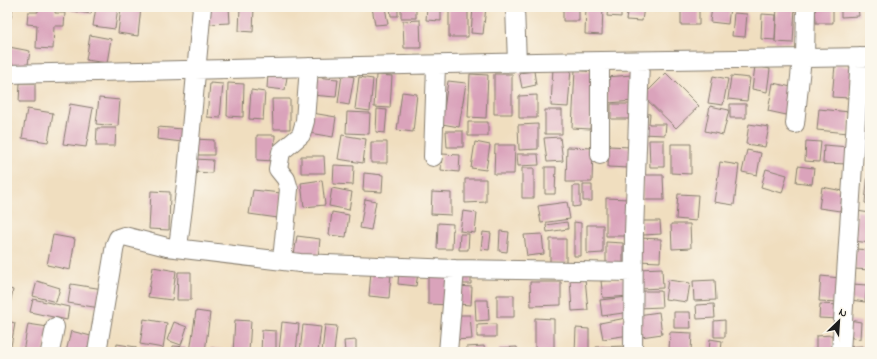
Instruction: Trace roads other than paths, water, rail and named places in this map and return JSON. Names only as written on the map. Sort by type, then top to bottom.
[{"type":"street","points":[[178,247],[186,184],[195,70],[202,7]]},
{"type":"street","points":[[515,7],[517,63]]},
{"type":"street","points":[[795,124],[803,58],[806,7]]},
{"type":"street","points":[[7,74],[436,64],[865,57],[841,352]]},
{"type":"street","points":[[600,61],[600,155]]},
{"type":"street","points":[[633,352],[633,272],[640,61]]},
{"type":"street","points":[[433,157],[436,64]]},
{"type":"street","points":[[282,260],[289,188],[286,179],[278,169],[281,152],[301,135],[305,121],[309,67]]},
{"type":"street","points":[[97,352],[111,262],[118,238],[124,236],[154,244],[300,263],[455,269],[633,272]]},
{"type":"street","points":[[448,352],[455,269]]},
{"type":"street","points":[[50,352],[55,327]]}]
